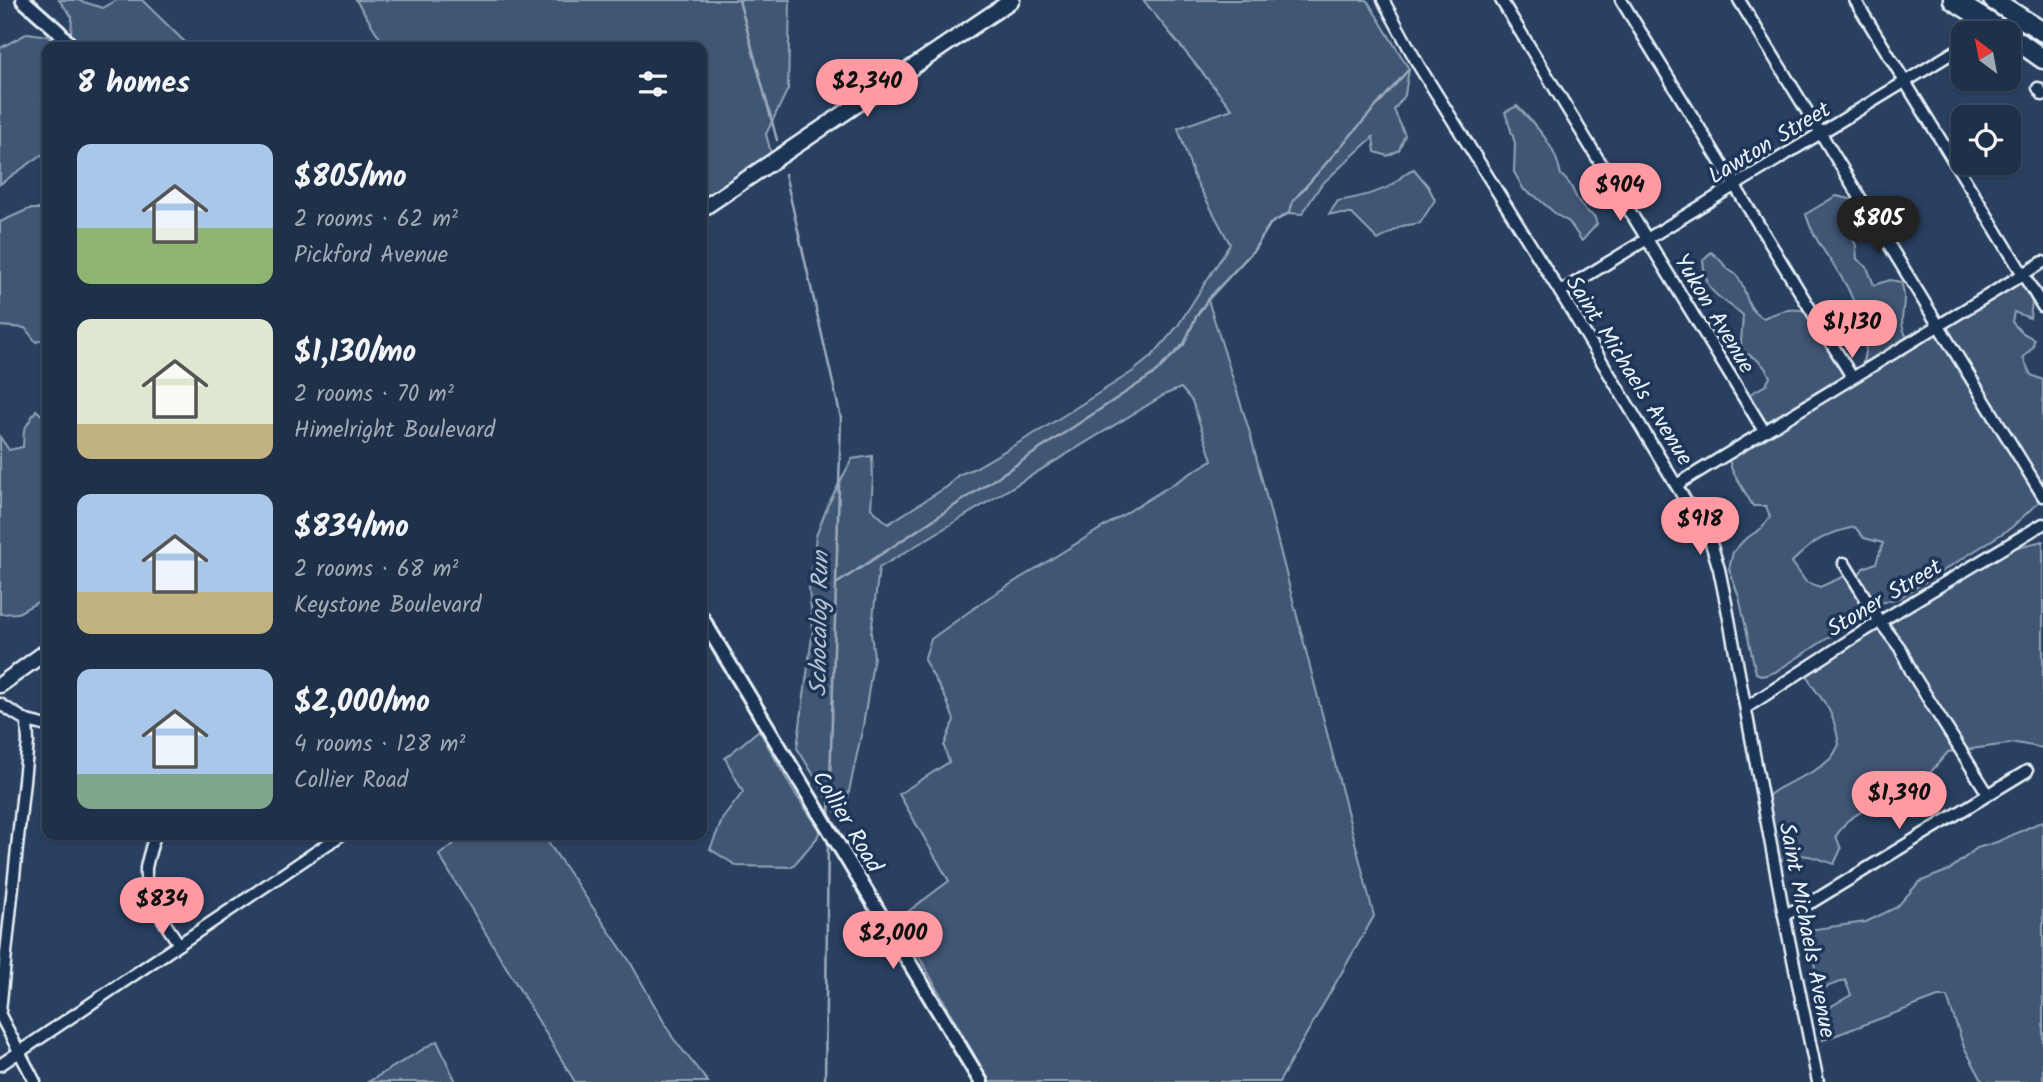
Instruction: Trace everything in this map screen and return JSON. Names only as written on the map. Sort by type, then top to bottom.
[{"type":"highway","points":[[1953,0],[1987,21]]},
{"type":"highway","points":[[1993,0],[2043,32]]},
{"type":"highway","points":[[2021,43],[2043,59]]},
{"type":"main road","points":[[707,206],[1012,0]]},
{"type":"main road","points":[[0,685],[42,656]]},
{"type":"street","points":[[23,0],[67,42]]},
{"type":"street","name":"Saint Michaels Avenue","points":[[1383,0],[1419,66],[1678,484],[1716,556],[1818,1082]]},
{"type":"street","name":"Yukon Avenue","points":[[1501,0],[1765,431]]},
{"type":"street","points":[[1621,0],[1852,377]]},
{"type":"street","points":[[1739,0],[2043,496]]},
{"type":"street","points":[[1855,0],[2043,307]]},
{"type":"street","name":"Lawton Street","points":[[1560,292],[1951,54]]},
{"type":"street","points":[[1678,484],[2043,262]]},
{"type":"street","name":"Stoner Street","points":[[1746,706],[2043,524]]},
{"type":"street","points":[[1844,563],[1880,622],[1900,648],[1912,673],[1988,794]]},
{"type":"street","name":"Collier Road","points":[[707,626],[981,1082]]},
{"type":"street","points":[[0,704],[27,721],[42,725]]},
{"type":"street","points":[[27,721],[0,1013],[35,1082]]},
{"type":"street","points":[[1784,915],[1812,902],[2027,771]]},
{"type":"street","points":[[154,840],[146,870],[148,885],[160,915],[179,944]]},
{"type":"street","points":[[0,1065],[334,840]]},
{"type":"shaded area","points":[[59,0],[77,0],[103,8],[117,0],[142,0],[185,42],[78,42],[71,34],[72,17]]},
{"type":"shaded area","points":[[356,0],[790,0],[788,89],[766,134],[771,153],[707,196],[707,42],[382,42]]},
{"type":"shaded area","points":[[1143,0],[1367,0],[1409,69],[1405,95],[1394,110],[1405,135],[1399,150],[1388,156],[1375,152],[1373,137],[1321,185],[1302,214],[1289,213],[1270,224],[1254,250],[1208,300],[1250,433],[1374,916],[1279,1082],[989,1082],[898,919],[949,881],[899,794],[949,762],[944,746],[954,720],[946,699],[924,660],[931,639],[988,598],[1212,460],[1192,401],[1181,388],[1166,394],[879,568],[871,634],[874,656],[863,726],[847,801],[840,818],[797,748],[813,629],[809,589],[816,536],[828,505],[852,459],[872,456],[871,508],[888,524],[948,486],[958,475],[1044,428],[1132,372],[1152,356],[1177,327],[1230,244],[1194,177],[1178,128],[1232,109]]},
{"type":"shaded area","points":[[28,33],[48,36],[55,42],[42,42],[42,155],[0,184],[0,48]]},
{"type":"shaded area","points":[[1517,106],[1545,137],[1555,154],[1561,175],[1582,206],[1594,216],[1597,224],[1582,241],[1569,222],[1524,190],[1514,172],[1515,143],[1505,112]]},
{"type":"shaded area","points":[[1414,169],[1435,200],[1420,223],[1402,226],[1378,240],[1352,214],[1329,214],[1338,201],[1386,188]]},
{"type":"shaded area","points":[[1836,196],[1855,200],[1863,216],[1850,229],[1857,259],[1867,267],[1874,285],[1890,280],[1901,282],[1903,290],[1902,324],[1907,337],[1886,353],[1869,361],[1863,362],[1869,332],[1806,214]]},
{"type":"shaded area","points":[[29,209],[42,209],[42,340],[36,342],[25,328],[0,326],[0,222]]},
{"type":"shaded area","points":[[1711,252],[1740,280],[1752,308],[1763,318],[1791,310],[1808,312],[1842,369],[1844,375],[1832,386],[1770,424],[1766,424],[1755,408],[1750,394],[1766,385],[1770,377],[1759,362],[1743,352],[1743,315],[1710,288],[1703,260]]},
{"type":"shaded area","points":[[2021,280],[2032,302],[2030,318],[2014,312],[2012,322],[2021,332],[2034,339],[2033,347],[2023,358],[2031,375],[2043,380],[2043,498],[2011,528],[1901,597],[1874,605],[1858,577],[1863,568],[1876,563],[1883,543],[1864,538],[1855,527],[1820,539],[1792,562],[1806,582],[1820,587],[1847,575],[1867,613],[1775,672],[1763,676],[1756,673],[1739,597],[1729,569],[1733,552],[1744,540],[1762,528],[1770,517],[1766,506],[1753,506],[1729,460],[1737,452]]},
{"type":"shaded area","points":[[36,410],[42,415],[42,600],[18,613],[0,614],[0,437],[9,450],[23,447],[24,430]]},
{"type":"shaded area","points":[[2043,541],[2043,748],[2016,743],[1948,752],[1924,780],[1901,789],[1888,802],[1864,810],[1847,821],[1836,836],[1841,849],[1834,864],[1807,856],[1794,856],[1779,861],[1767,797],[1782,786],[1823,765],[1839,745],[1830,712],[1806,673],[1860,637],[2009,549]]},
{"type":"shaded area","points":[[759,730],[794,792],[820,830],[817,838],[792,867],[737,866],[710,849],[723,818],[743,792],[725,758]]},
{"type":"shaded area","points":[[2043,821],[2043,1082],[1983,1082],[1964,1047],[1947,997],[1938,997],[1823,1040],[1821,1012],[1851,995],[1845,980],[1819,990],[1808,930],[1866,922],[1897,907],[1919,882],[1949,870],[1977,848]]},
{"type":"shaded area","points":[[459,840],[546,840],[629,960],[673,1038],[708,1082],[575,1082],[439,855]]},
{"type":"shaded area","points":[[437,1041],[456,1082],[368,1082]]},
{"type":"waterway","name":"Schocalog Run","points":[[739,0],[777,140]]},
{"type":"waterway","points":[[836,584],[1155,373],[1184,344],[1196,317],[1208,299],[1254,250],[1270,224],[1289,213],[1293,201],[1409,69]]},
{"type":"waterway","name":"Schocalog Run","points":[[785,174],[841,418],[829,818]]},
{"type":"waterway","name":"Schocalog Run","points":[[825,1082],[828,839]]}]
